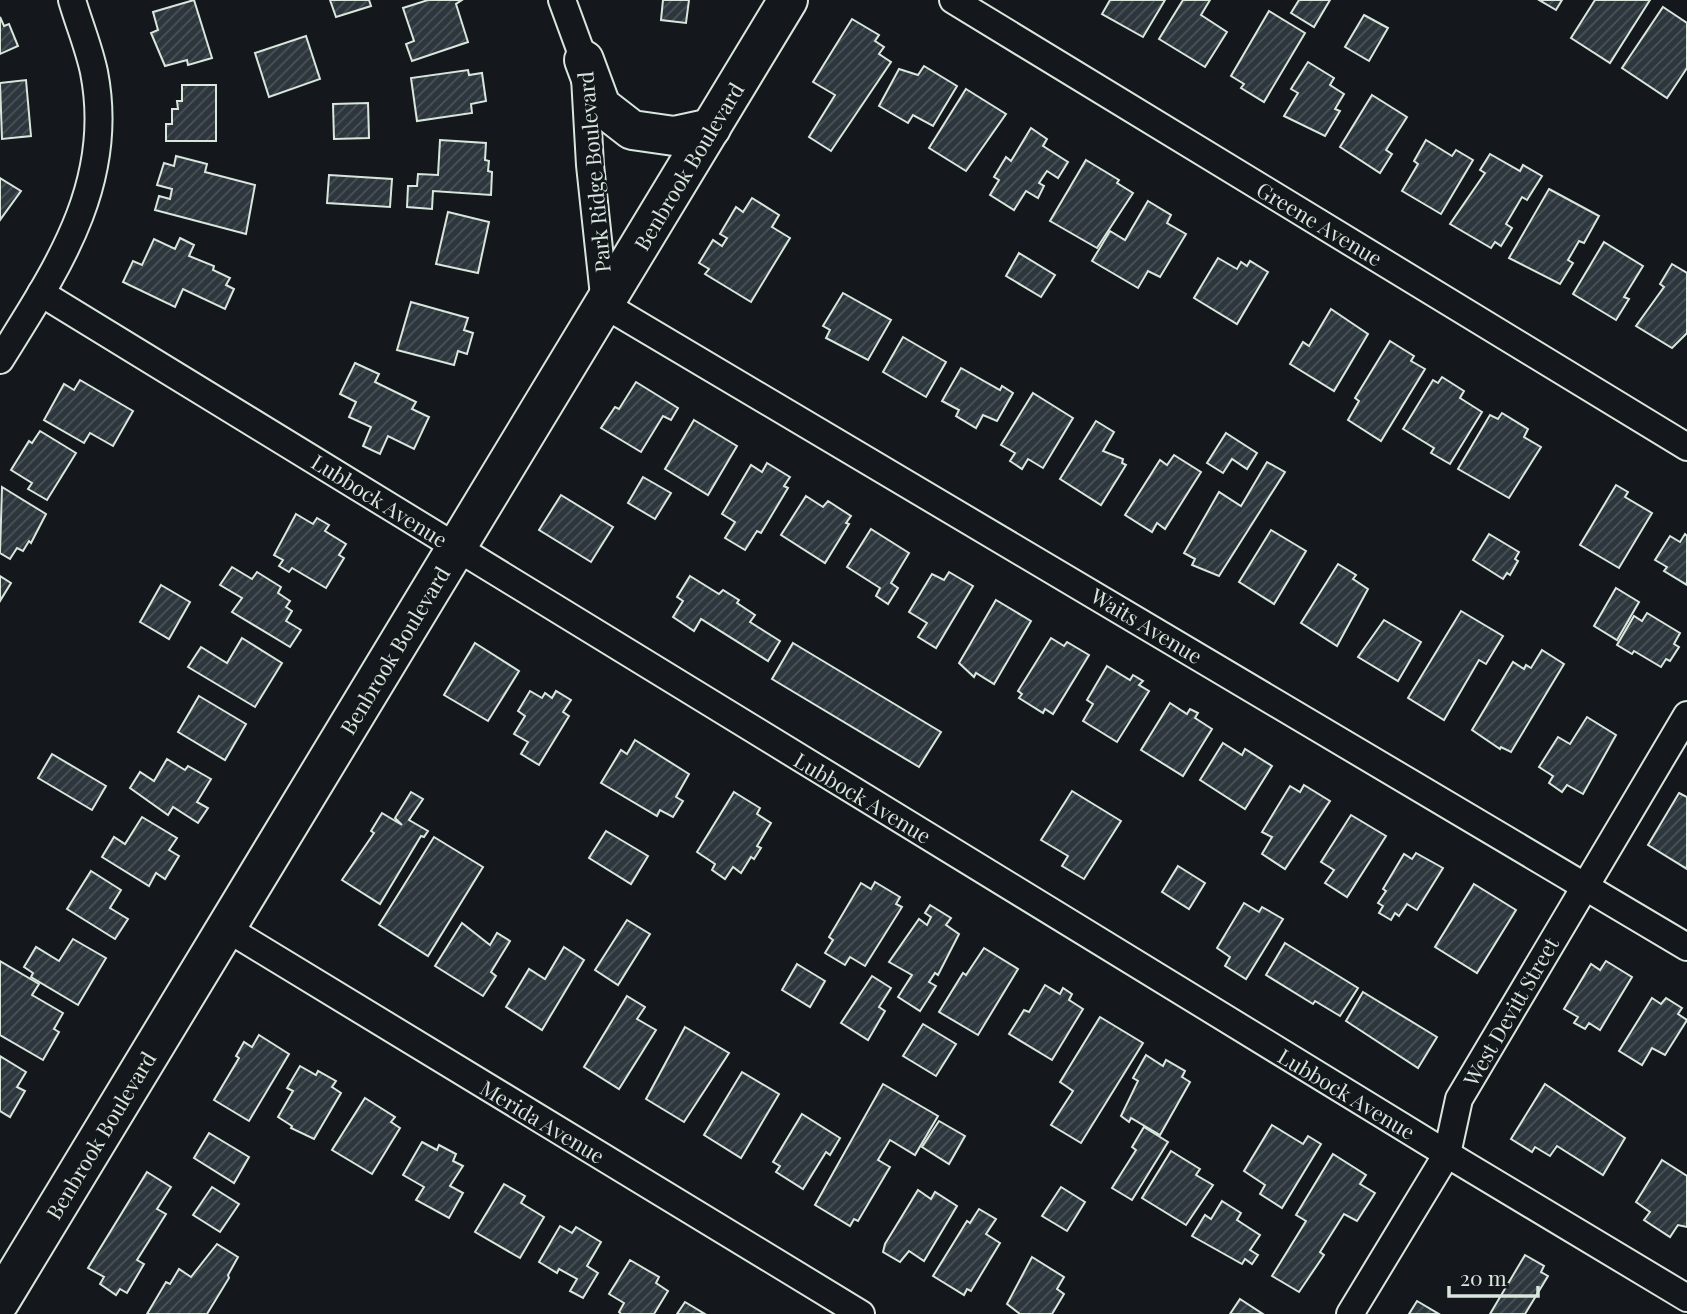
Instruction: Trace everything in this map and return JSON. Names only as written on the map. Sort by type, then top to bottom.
[{"type":"street","points":[[0,360],[41,293],[81,219],[93,177],[98,121],[94,73],[72,0]]},
{"type":"street","name":"Park Ridge Boulevard","points":[[562,0],[583,60],[590,165],[605,305]]},
{"type":"street","name":"Benbrook Boulevard","points":[[0,1301],[788,0]]},
{"type":"street","name":"Greene Avenue","points":[[953,0],[1687,447]]},
{"type":"street","points":[[583,60],[601,106],[632,130],[674,136],[711,128]]},
{"type":"street","name":"Lubbock Avenue","points":[[41,293],[1447,1154],[1687,1298]]},
{"type":"street","name":"Waits Avenue","points":[[605,305],[1585,884],[1687,947]]},
{"type":"street","name":"West Devitt Street","points":[[1350,1314],[1447,1154],[1458,1099],[1687,715]]},
{"type":"street","name":"Merida Avenue","points":[[226,928],[861,1314]]},
{"type":"street","points":[[0,1311],[5,1314]]},
{"type":"building","points":[[194,0],[212,58],[188,65],[187,60],[165,66],[151,33],[158,30],[153,12]]},
{"type":"building","points":[[330,0],[369,0],[371,6],[336,17]]},
{"type":"building","points":[[428,0],[462,0],[456,4],[468,42],[412,61],[406,44],[414,41],[403,8]]},
{"type":"building","points":[[663,0],[689,0],[686,23],[661,20]]},
{"type":"building","points":[[1110,0],[1165,0],[1143,37],[1102,14]]},
{"type":"building","points":[[1183,0],[1210,0],[1201,15],[1227,32],[1205,67],[1159,39]]},
{"type":"building","points":[[1299,0],[1330,0],[1314,27],[1291,13]]},
{"type":"building","points":[[1539,0],[1562,0],[1556,10]]},
{"type":"building","points":[[1595,0],[1650,0],[1610,63],[1571,38]]},
{"type":"building","points":[[1663,7],[1687,23],[1687,68],[1667,98],[1622,68]]},
{"type":"building","points":[[1269,11],[1305,33],[1264,102],[1241,88],[1244,84],[1231,76]]},
{"type":"building","points":[[1364,15],[1388,28],[1369,61],[1345,47]]},
{"type":"building","points":[[0,17],[4,26],[9,24],[18,46],[0,54]]},
{"type":"building","points":[[852,19],[879,35],[875,41],[884,47],[879,54],[891,62],[831,151],[809,137],[835,95],[813,82]]},
{"type":"building","points":[[306,36],[320,79],[269,97],[255,53]]},
{"type":"building","points":[[1308,62],[1334,78],[1330,85],[1344,94],[1335,109],[1340,111],[1325,136],[1284,116],[1298,93],[1291,89]]},
{"type":"building","points":[[924,66],[957,86],[933,126],[913,115],[908,123],[879,106],[899,69],[918,75]]},
{"type":"building","points":[[468,70],[469,75],[482,73],[486,101],[471,104],[472,113],[417,121],[411,78]]},
{"type":"building","points":[[26,80],[31,136],[2,139],[0,83]]},
{"type":"building","points":[[182,85],[216,85],[216,141],[166,141],[166,124],[172,124],[172,109],[178,109],[177,101],[182,101]]},
{"type":"building","points":[[966,89],[1006,114],[966,171],[929,148]]},
{"type":"building","points":[[1372,95],[1407,117],[1386,150],[1392,154],[1380,173],[1340,147]]},
{"type":"building","points":[[368,103],[369,138],[334,139],[333,104]]},
{"type":"building","points":[[1031,128],[1047,139],[1043,146],[1068,162],[1058,178],[1047,171],[1039,183],[1044,186],[1038,198],[1026,191],[1014,210],[990,195],[999,180],[994,177],[1006,157],[1011,161]]},
{"type":"building","points":[[440,140],[486,143],[485,160],[489,161],[488,171],[492,172],[491,195],[433,191],[432,209],[407,207],[408,186],[417,186],[418,174],[438,175]]},
{"type":"building","points":[[1426,140],[1452,156],[1456,150],[1473,160],[1441,214],[1402,191],[1418,164],[1414,161]]},
{"type":"building","points":[[1490,154],[1520,171],[1523,165],[1542,176],[1527,200],[1522,197],[1506,224],[1512,228],[1501,246],[1495,242],[1491,248],[1450,224],[1485,173],[1480,170]]},
{"type":"building","points":[[176,156],[207,164],[205,172],[255,185],[246,234],[155,210],[159,196],[170,199],[172,189],[157,185],[164,163],[174,166]]},
{"type":"building","points":[[1086,160],[1119,180],[1117,183],[1133,193],[1097,248],[1050,221]]},
{"type":"building","points":[[329,175],[392,179],[390,207],[327,203]]},
{"type":"building","points":[[0,178],[21,191],[0,220]]},
{"type":"building","points":[[1549,189],[1599,216],[1584,243],[1579,241],[1568,260],[1573,263],[1560,284],[1509,258]]},
{"type":"building","points":[[752,198],[779,215],[772,227],[790,238],[751,302],[705,274],[709,269],[699,263],[713,240],[722,246],[727,238],[720,234],[736,207],[743,212]]},
{"type":"building","points":[[1148,201],[1171,215],[1167,223],[1186,234],[1160,277],[1148,271],[1138,288],[1092,261],[1110,231],[1125,240]]},
{"type":"building","points":[[448,212],[489,222],[478,273],[436,264]]},
{"type":"building","points":[[180,238],[194,245],[189,256],[214,266],[213,270],[230,278],[226,285],[234,289],[225,309],[183,289],[175,307],[123,282],[133,261],[142,265],[154,239],[175,249]]},
{"type":"building","points":[[1604,242],[1643,266],[1624,297],[1629,299],[1616,320],[1573,294]]},
{"type":"building","points":[[1019,253],[1055,275],[1041,297],[1006,276]]},
{"type":"building","points":[[1218,258],[1237,269],[1241,262],[1247,266],[1250,261],[1268,272],[1237,324],[1194,298]]},
{"type":"building","points":[[1672,264],[1687,273],[1687,333],[1672,348],[1636,326],[1664,287],[1660,284]]},
{"type":"building","points":[[843,293],[891,320],[868,360],[826,338],[830,330],[823,326]]},
{"type":"building","points":[[411,302],[468,318],[464,330],[473,333],[467,354],[458,351],[454,365],[397,350]]},
{"type":"building","points":[[1331,309],[1368,334],[1334,391],[1290,364],[1303,342],[1309,346]]},
{"type":"building","points":[[903,337],[946,362],[926,397],[883,372]]},
{"type":"building","points":[[1390,341],[1414,356],[1411,361],[1425,369],[1381,441],[1348,420],[1359,401],[1355,398]]},
{"type":"building","points":[[355,363],[379,374],[375,382],[416,402],[412,409],[429,417],[414,449],[388,436],[380,454],[363,446],[371,427],[349,417],[356,402],[340,394]]},
{"type":"building","points":[[961,368],[1000,390],[1002,386],[1013,393],[997,421],[983,415],[976,428],[956,416],[959,410],[942,401]]},
{"type":"building","points":[[1442,377],[1464,391],[1460,398],[1482,412],[1450,464],[1431,453],[1434,448],[1403,429],[1433,380],[1438,383]]},
{"type":"building","points":[[80,380],[133,411],[113,446],[90,433],[84,443],[44,420],[64,384],[74,390]]},
{"type":"building","points":[[636,382],[678,408],[671,420],[663,416],[641,452],[601,428],[615,407],[619,409]]},
{"type":"building","points":[[1033,393],[1073,418],[1043,468],[1028,459],[1022,469],[1010,461],[1015,453],[1001,445]]},
{"type":"building","points":[[1502,413],[1528,429],[1524,437],[1541,447],[1509,498],[1458,469],[1490,415],[1498,419]]},
{"type":"building","points":[[694,420],[737,446],[708,495],[665,469]]},
{"type":"building","points":[[1096,421],[1114,432],[1103,451],[1123,459],[1122,463],[1126,465],[1101,505],[1060,479]]},
{"type":"building","points":[[40,431],[76,453],[47,500],[28,489],[32,483],[11,470],[29,441],[32,443]]},
{"type":"building","points":[[1226,433],[1257,453],[1247,469],[1232,459],[1223,473],[1207,463]]},
{"type":"building","points":[[1174,455],[1201,472],[1165,529],[1157,523],[1152,532],[1125,515],[1160,460],[1167,465]]},
{"type":"building","points":[[1267,462],[1285,472],[1219,576],[1192,565],[1195,559],[1184,553],[1219,492],[1241,506]]},
{"type":"building","points":[[767,463],[790,477],[784,486],[788,488],[761,533],[757,531],[745,550],[725,538],[735,522],[722,514],[751,465],[762,472]]},
{"type":"building","points":[[643,477],[671,493],[655,519],[628,503]]},
{"type":"building","points":[[1616,485],[1628,492],[1625,497],[1652,513],[1619,568],[1580,545]]},
{"type":"building","points":[[2,487],[46,514],[31,543],[29,541],[23,551],[17,548],[10,559],[0,553]]},
{"type":"building","points":[[561,495],[613,527],[591,562],[539,530]]},
{"type":"building","points":[[806,496],[823,507],[828,501],[851,516],[846,523],[849,524],[825,563],[781,535]]},
{"type":"building","points":[[296,514],[313,524],[317,518],[329,525],[325,531],[346,544],[339,555],[344,558],[326,588],[292,568],[289,572],[279,566],[283,560],[274,555]]},
{"type":"building","points":[[871,529],[909,553],[891,583],[898,588],[888,604],[876,596],[880,588],[847,567]]},
{"type":"building","points":[[1271,530],[1306,551],[1274,604],[1239,582]]},
{"type":"building","points":[[1489,534],[1519,552],[1515,559],[1518,561],[1510,575],[1507,573],[1503,579],[1473,560]]},
{"type":"building","points":[[1685,534],[1687,585],[1664,571],[1667,567],[1655,560],[1670,536],[1680,542]]},
{"type":"building","points":[[1338,564],[1356,575],[1353,579],[1368,589],[1337,646],[1301,623]]},
{"type":"building","points":[[232,567],[252,579],[257,572],[281,587],[278,593],[290,601],[286,607],[292,611],[286,621],[301,630],[290,647],[232,612],[242,598],[220,585]]},
{"type":"building","points":[[949,572],[973,586],[936,648],[918,637],[927,623],[909,612],[932,574],[944,580]]},
{"type":"building","points":[[0,576],[11,583],[0,601]]},
{"type":"building","points":[[690,576],[719,594],[723,590],[739,600],[737,603],[755,615],[750,622],[780,641],[768,661],[701,619],[694,631],[673,617],[683,601],[677,597]]},
{"type":"building","points":[[161,585],[190,602],[169,639],[140,622]]},
{"type":"building","points":[[1616,588],[1639,602],[1617,640],[1594,626]]},
{"type":"building","points":[[996,600],[1031,621],[994,684],[976,673],[974,677],[959,663]]},
{"type":"building","points":[[1461,611],[1503,636],[1486,664],[1479,660],[1444,720],[1408,698]]},
{"type":"building","points":[[1647,613],[1680,633],[1674,644],[1679,647],[1670,661],[1666,659],[1661,667],[1634,651],[1632,654],[1617,645],[1634,616],[1642,621]]},
{"type":"building","points":[[1384,620],[1421,642],[1398,681],[1358,657]]},
{"type":"building","points":[[242,638],[282,663],[255,707],[188,667],[201,647],[227,663]]},
{"type":"building","points":[[1051,638],[1064,646],[1067,642],[1089,655],[1053,714],[1045,709],[1043,713],[1019,698],[1022,694],[1018,691]]},
{"type":"building","points":[[475,643],[519,671],[488,721],[444,695]]},
{"type":"building","points":[[793,643],[941,732],[919,767],[772,679]]},
{"type":"building","points":[[1542,650],[1564,664],[1511,752],[1501,747],[1500,749],[1472,730],[1513,662],[1524,669],[1526,665],[1531,668]]},
{"type":"building","points":[[1107,666],[1130,680],[1133,675],[1143,681],[1139,685],[1149,691],[1117,742],[1083,721],[1093,704],[1087,700]]},
{"type":"building","points":[[530,691],[542,698],[545,693],[552,698],[556,691],[571,700],[563,712],[569,716],[539,765],[521,754],[528,742],[514,734],[525,716],[518,711]]},
{"type":"building","points":[[199,696],[246,724],[225,760],[178,732]]},
{"type":"building","points":[[1170,703],[1187,714],[1190,709],[1198,713],[1195,718],[1212,729],[1183,776],[1141,750]]},
{"type":"building","points":[[1587,717],[1616,735],[1583,794],[1567,785],[1562,792],[1549,783],[1553,776],[1539,767],[1558,737],[1570,744]]},
{"type":"building","points":[[635,740],[689,774],[676,797],[683,801],[673,817],[660,810],[657,816],[601,783],[621,750],[627,754]]},
{"type":"building","points":[[1223,743],[1242,755],[1245,749],[1272,766],[1245,809],[1200,780]]},
{"type":"building","points":[[52,754],[106,786],[92,810],[38,778]]},
{"type":"building","points":[[167,759],[185,770],[188,766],[211,779],[197,802],[208,808],[198,823],[173,807],[168,815],[130,788],[140,772],[154,781]]},
{"type":"building","points":[[1304,785],[1330,801],[1285,869],[1262,854],[1272,837],[1262,832],[1290,786],[1300,792]]},
{"type":"building","points":[[1072,791],[1121,821],[1084,879],[1062,866],[1068,856],[1041,840]]},
{"type":"building","points":[[411,792],[423,799],[409,820],[428,831],[424,837],[421,836],[380,904],[342,880],[374,833],[371,831],[382,813],[402,825],[395,818]]},
{"type":"building","points":[[734,792],[760,808],[757,814],[771,823],[757,846],[761,848],[754,859],[751,857],[741,873],[733,867],[725,879],[712,870],[715,864],[697,852]]},
{"type":"building","points":[[1679,793],[1687,797],[1687,869],[1648,845]]},
{"type":"building","points":[[1351,815],[1386,836],[1347,897],[1325,883],[1334,870],[1321,862]]},
{"type":"building","points":[[142,817],[177,838],[169,850],[179,856],[165,879],[156,873],[149,886],[102,857],[114,837],[125,844]]},
{"type":"building","points":[[606,831],[648,856],[631,884],[589,858]]},
{"type":"building","points":[[434,837],[483,867],[428,956],[379,925]]},
{"type":"building","points":[[1416,853],[1443,868],[1417,910],[1407,904],[1399,916],[1395,913],[1391,920],[1379,913],[1383,906],[1378,903],[1386,891],[1383,889],[1404,854],[1412,859]]},
{"type":"building","points":[[1178,866],[1205,883],[1189,909],[1162,892]]},
{"type":"building","points":[[91,871],[121,890],[110,908],[128,919],[115,939],[67,909]]},
{"type":"building","points":[[875,882],[900,897],[896,904],[902,907],[865,966],[850,957],[845,965],[825,953],[833,940],[829,937],[861,883],[871,889]]},
{"type":"building","points":[[1474,884],[1516,910],[1477,973],[1435,947]]},
{"type":"building","points":[[1244,903],[1259,912],[1262,907],[1283,919],[1246,979],[1225,966],[1230,957],[1217,948]]},
{"type":"building","points":[[930,905],[951,918],[946,925],[959,934],[938,975],[935,973],[929,982],[936,986],[920,1011],[898,997],[912,975],[889,962],[919,919],[927,925],[931,917],[925,913]]},
{"type":"building","points":[[627,920],[650,934],[618,985],[595,970]]},
{"type":"building","points":[[462,923],[490,945],[497,933],[510,941],[491,972],[496,976],[483,996],[435,966]]},
{"type":"building","points":[[73,939],[106,958],[78,1005],[31,977],[33,973],[24,967],[36,947],[59,961]]},
{"type":"building","points":[[1285,943],[1358,988],[1340,1016],[1315,1001],[1313,1004],[1266,975]]},
{"type":"building","points":[[564,947],[584,960],[542,1030],[506,1007],[529,969],[545,979]]},
{"type":"building","points":[[984,948],[1018,969],[978,1035],[939,1012],[963,973],[966,975]]},
{"type":"building","points":[[0,961],[39,984],[32,995],[63,1013],[54,1029],[59,1032],[43,1060],[0,1035]]},
{"type":"building","points":[[1606,961],[1632,977],[1600,1030],[1589,1023],[1585,1029],[1574,1023],[1578,1017],[1564,1009],[1591,964],[1600,970]]},
{"type":"building","points":[[797,964],[825,981],[810,1007],[782,990]]},
{"type":"building","points":[[872,976],[891,988],[879,1007],[885,1011],[868,1040],[841,1023]]},
{"type":"building","points":[[1045,985],[1060,994],[1063,988],[1072,994],[1069,1000],[1083,1009],[1052,1060],[1009,1034],[1024,1010],[1029,1012]]},
{"type":"building","points":[[1363,992],[1437,1037],[1418,1068],[1346,1021]]},
{"type":"building","points":[[627,996],[645,1007],[637,1019],[656,1030],[619,1089],[584,1067]]},
{"type":"building","points":[[1652,998],[1661,1004],[1666,998],[1682,1008],[1678,1014],[1687,1020],[1665,1055],[1652,1048],[1642,1065],[1619,1051]]},
{"type":"building","points":[[1100,1017],[1143,1043],[1081,1143],[1051,1125],[1073,1091],[1060,1082]]},
{"type":"building","points":[[923,1024],[956,1044],[936,1076],[903,1056]]},
{"type":"building","points":[[685,1027],[729,1053],[684,1122],[646,1099]]},
{"type":"building","points":[[259,1035],[289,1054],[249,1121],[214,1100],[239,1058],[236,1056],[244,1042],[252,1047]]},
{"type":"building","points":[[1146,1055],[1163,1066],[1166,1060],[1185,1071],[1182,1077],[1190,1082],[1160,1135],[1131,1118],[1129,1122],[1121,1116],[1138,1081],[1133,1078]]},
{"type":"building","points":[[0,1056],[26,1072],[17,1087],[25,1091],[10,1117],[0,1111]]},
{"type":"building","points":[[300,1066],[316,1075],[318,1071],[336,1081],[332,1087],[341,1093],[314,1139],[291,1128],[292,1126],[278,1117],[293,1091],[287,1088]]},
{"type":"building","points":[[742,1072],[779,1094],[741,1158],[704,1135]]},
{"type":"building","points":[[883,1084],[938,1116],[915,1155],[890,1140],[878,1160],[890,1167],[858,1221],[854,1219],[850,1226],[815,1205]]},
{"type":"building","points":[[1545,1084],[1625,1138],[1603,1175],[1557,1146],[1550,1156],[1535,1147],[1532,1152],[1511,1139]]},
{"type":"building","points":[[365,1098],[395,1117],[391,1122],[400,1128],[372,1174],[332,1150]]},
{"type":"building","points":[[802,1114],[840,1138],[830,1155],[826,1152],[803,1189],[776,1172],[780,1166],[773,1162]]},
{"type":"building","points":[[939,1121],[965,1136],[949,1164],[922,1147]]},
{"type":"building","points":[[1272,1125],[1303,1144],[1308,1136],[1321,1144],[1282,1208],[1260,1194],[1265,1185],[1244,1171]]},
{"type":"building","points":[[1144,1127],[1168,1142],[1132,1200],[1112,1188],[1136,1150],[1132,1147]]},
{"type":"building","points":[[209,1133],[249,1157],[234,1183],[194,1158]]},
{"type":"building","points":[[422,1142],[437,1150],[439,1145],[456,1154],[453,1161],[463,1166],[450,1186],[463,1193],[449,1218],[416,1200],[424,1187],[403,1175]]},
{"type":"building","points":[[1171,1151],[1200,1169],[1196,1175],[1213,1185],[1186,1225],[1142,1198]]},
{"type":"building","points":[[1333,1154],[1366,1175],[1360,1184],[1375,1193],[1357,1221],[1344,1214],[1320,1252],[1324,1255],[1299,1292],[1272,1276],[1306,1221],[1296,1215]]},
{"type":"building","points":[[1662,1160],[1687,1176],[1687,1227],[1678,1225],[1670,1237],[1644,1220],[1650,1212],[1636,1202]]},
{"type":"building","points":[[147,1172],[171,1187],[157,1209],[166,1214],[137,1260],[144,1264],[127,1293],[120,1289],[116,1295],[100,1284],[104,1277],[88,1268]]},
{"type":"building","points":[[504,1184],[525,1196],[521,1203],[544,1217],[520,1258],[475,1232]]},
{"type":"building","points":[[212,1187],[239,1204],[220,1232],[193,1215]]},
{"type":"building","points":[[1061,1187],[1085,1202],[1067,1231],[1042,1216]]},
{"type":"building","points":[[918,1190],[931,1199],[935,1192],[957,1206],[924,1261],[909,1251],[900,1262],[883,1252],[885,1244]]},
{"type":"building","points":[[1222,1201],[1241,1213],[1237,1220],[1260,1235],[1250,1250],[1258,1255],[1252,1264],[1245,1259],[1242,1264],[1192,1236],[1205,1215],[1211,1219]]},
{"type":"building","points":[[979,1209],[996,1219],[986,1234],[1000,1243],[971,1291],[967,1289],[964,1295],[933,1276],[967,1221],[970,1223]]},
{"type":"building","points":[[560,1226],[572,1233],[576,1227],[601,1242],[587,1266],[598,1273],[583,1298],[570,1291],[577,1279],[559,1269],[557,1273],[539,1262]]},
{"type":"building","points":[[217,1244],[238,1257],[228,1275],[229,1278],[207,1314],[147,1314],[166,1282],[170,1284],[179,1269],[191,1277]]},
{"type":"building","points":[[1525,1255],[1544,1266],[1541,1272],[1548,1276],[1525,1314],[1490,1314]]},
{"type":"building","points":[[1032,1257],[1064,1277],[1057,1289],[1064,1294],[1052,1314],[1020,1314],[1007,1304]]},
{"type":"building","points":[[630,1260],[659,1277],[656,1283],[668,1291],[654,1314],[621,1314],[619,1312],[624,1303],[609,1294]]},
{"type":"building","points":[[1240,1299],[1263,1314],[1230,1314]]},
{"type":"building","points":[[1417,1301],[1439,1314],[1409,1314]]},
{"type":"building","points":[[685,1302],[705,1314],[677,1314]]}]
